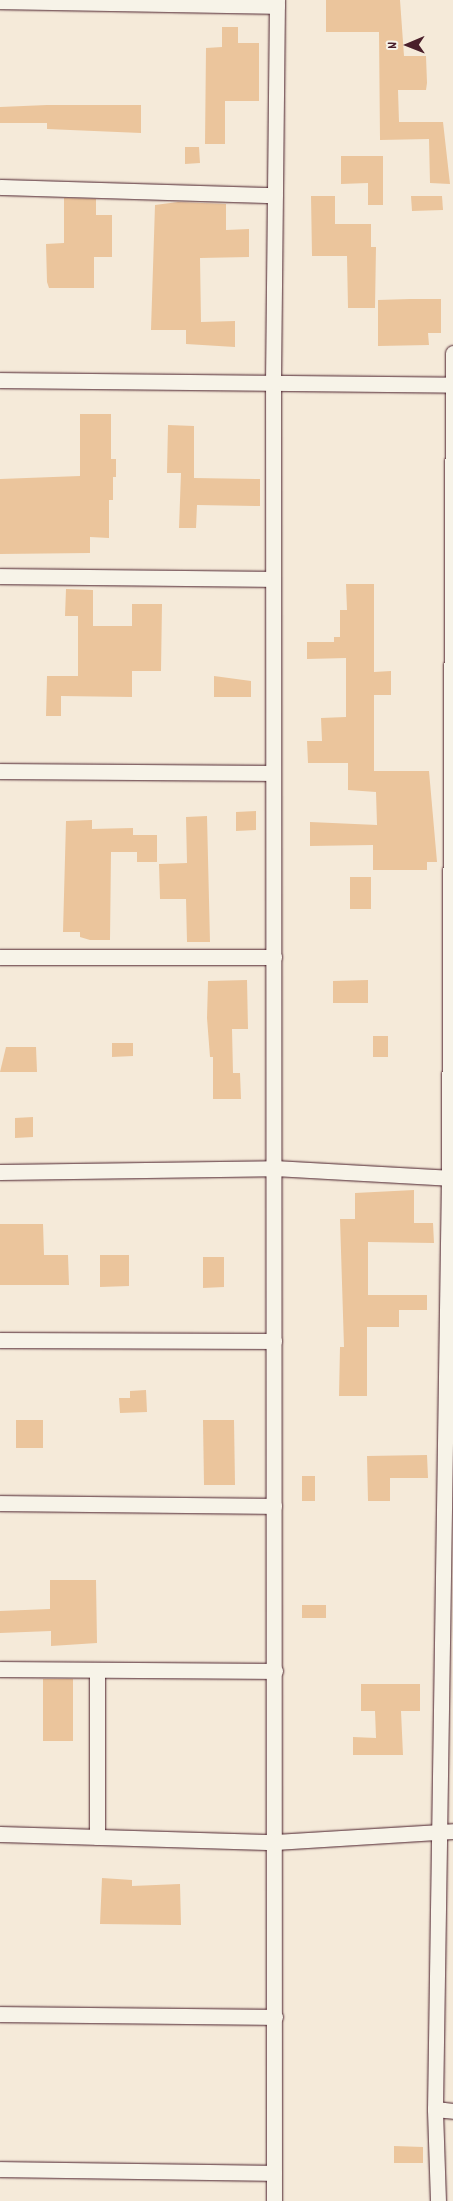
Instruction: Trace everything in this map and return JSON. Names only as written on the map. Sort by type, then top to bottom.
[{"type":"street","points":[[0,1],[277,3],[273,382],[274,2201]]},
{"type":"street","points":[[0,188],[275,194]]},
{"type":"street","points":[[438,2201],[435,2109],[447,1831],[453,352]]},
{"type":"street","points":[[0,380],[452,385]]},
{"type":"street","points":[[0,576],[273,579]]},
{"type":"street","points":[[0,771],[274,773]]},
{"type":"street","points":[[0,957],[274,957]]},
{"type":"street","points":[[0,1172],[274,1168],[451,1178]]},
{"type":"street","points":[[0,1340],[274,1341]]},
{"type":"street","points":[[0,1503],[274,1506]]},
{"type":"street","points":[[0,1669],[274,1671]]},
{"type":"street","points":[[97,1670],[97,1837]]},
{"type":"street","points":[[0,1834],[275,1842],[447,1831]]},
{"type":"street","points":[[0,2014],[275,2017]]},
{"type":"street","points":[[435,2109],[453,2111]]},
{"type":"street","points":[[0,2169],[274,2173]]},
{"type":"building","points":[[326,0],[400,0],[404,56],[426,56],[427,83],[426,90],[398,90],[399,122],[443,122],[450,184],[430,183],[429,139],[380,140],[379,32],[326,32]]},
{"type":"building","points":[[222,27],[238,27],[238,43],[259,43],[259,101],[225,101],[225,144],[205,144],[206,48],[222,47]]},
{"type":"building","points":[[141,105],[141,133],[47,129],[47,123],[0,123],[0,107]]},
{"type":"building","points":[[185,147],[199,147],[200,163],[185,164]]},
{"type":"building","points":[[341,156],[383,156],[383,205],[368,205],[368,183],[341,184]]},
{"type":"building","points":[[311,196],[335,196],[335,224],[371,224],[371,247],[376,247],[375,308],[348,308],[347,256],[312,256]]},
{"type":"building","points":[[411,196],[442,196],[443,210],[412,211]]},
{"type":"building","points":[[64,198],[96,199],[96,215],[112,215],[112,257],[94,257],[94,288],[49,288],[47,282],[46,244],[64,243]]},
{"type":"building","points":[[178,202],[226,204],[226,230],[249,229],[249,257],[200,258],[201,322],[235,321],[235,347],[186,344],[186,330],[151,330],[155,205]]},
{"type":"building","points":[[441,299],[441,333],[428,333],[429,345],[378,346],[378,300]]},
{"type":"building","points":[[80,414],[111,414],[111,459],[116,459],[116,477],[113,477],[113,500],[109,500],[109,538],[90,537],[90,553],[0,554],[0,479],[80,476]]},
{"type":"building","points":[[168,425],[194,426],[194,478],[260,479],[260,506],[197,505],[196,528],[179,528],[181,473],[167,473]]},
{"type":"building","points":[[346,584],[374,584],[374,672],[391,671],[391,695],[374,695],[374,771],[429,771],[437,862],[427,862],[427,870],[373,870],[373,845],[310,846],[310,822],[377,825],[376,792],[348,790],[348,763],[308,763],[307,741],[322,741],[321,718],[346,717],[346,658],[307,659],[307,642],[334,642],[334,637],[340,637],[340,610],[347,610]]},
{"type":"building","points":[[66,589],[93,590],[93,626],[132,626],[132,604],[162,604],[161,671],[132,671],[132,697],[61,696],[61,716],[46,716],[47,676],[78,676],[78,616],[65,616]]},
{"type":"building","points":[[214,676],[251,681],[251,697],[214,697]]},
{"type":"building","points":[[256,811],[256,830],[236,831],[236,812]]},
{"type":"building","points":[[207,816],[210,942],[187,942],[186,899],[160,899],[159,864],[187,863],[186,817]]},
{"type":"building","points":[[92,820],[92,829],[133,828],[133,835],[157,835],[157,862],[137,862],[137,852],[111,852],[110,940],[90,940],[80,937],[80,932],[63,932],[66,821]]},
{"type":"building","points":[[350,877],[371,877],[371,909],[350,909]]},
{"type":"building","points":[[247,980],[248,1029],[232,1029],[233,1073],[240,1073],[241,1099],[213,1099],[213,1057],[210,1057],[207,1018],[208,981]]},
{"type":"building","points":[[368,980],[368,1003],[333,1003],[333,981]]},
{"type":"building","points":[[373,1036],[388,1036],[388,1057],[373,1057]]},
{"type":"building","points":[[112,1043],[133,1043],[133,1056],[112,1057]]},
{"type":"building","points":[[6,1047],[36,1047],[37,1072],[0,1072]]},
{"type":"building","points":[[33,1117],[33,1137],[15,1138],[15,1118]]},
{"type":"building","points":[[414,1190],[414,1223],[433,1223],[434,1243],[368,1242],[368,1295],[427,1295],[427,1310],[399,1310],[399,1327],[367,1327],[367,1396],[339,1396],[340,1347],[344,1347],[340,1219],[355,1219],[355,1193]]},
{"type":"building","points":[[0,1224],[43,1224],[44,1255],[68,1255],[69,1285],[0,1285]]},
{"type":"building","points":[[100,1255],[129,1255],[129,1286],[100,1287]]},
{"type":"building","points":[[203,1257],[224,1257],[224,1287],[203,1288]]},
{"type":"building","points":[[146,1390],[147,1412],[120,1413],[119,1398],[130,1398],[130,1391]]},
{"type":"building","points":[[16,1420],[43,1420],[43,1448],[16,1448]]},
{"type":"building","points":[[203,1420],[234,1420],[235,1485],[204,1485]]},
{"type":"building","points":[[427,1455],[428,1478],[390,1478],[390,1501],[368,1501],[367,1456]]},
{"type":"building","points":[[302,1476],[315,1476],[315,1501],[302,1501]]},
{"type":"building","points":[[50,1580],[96,1580],[97,1643],[51,1646],[51,1631],[0,1633],[0,1611],[50,1609]]},
{"type":"building","points":[[302,1605],[326,1605],[326,1618],[302,1618]]},
{"type":"building","points":[[43,1679],[73,1679],[73,1741],[43,1741]]},
{"type":"building","points":[[361,1684],[420,1684],[420,1711],[401,1711],[403,1755],[353,1755],[353,1737],[376,1738],[375,1711],[361,1711]]},
{"type":"building","points":[[102,1878],[132,1880],[132,1886],[180,1884],[181,1925],[100,1924]]},
{"type":"building","points":[[394,2146],[423,2147],[423,2163],[394,2163]]}]
